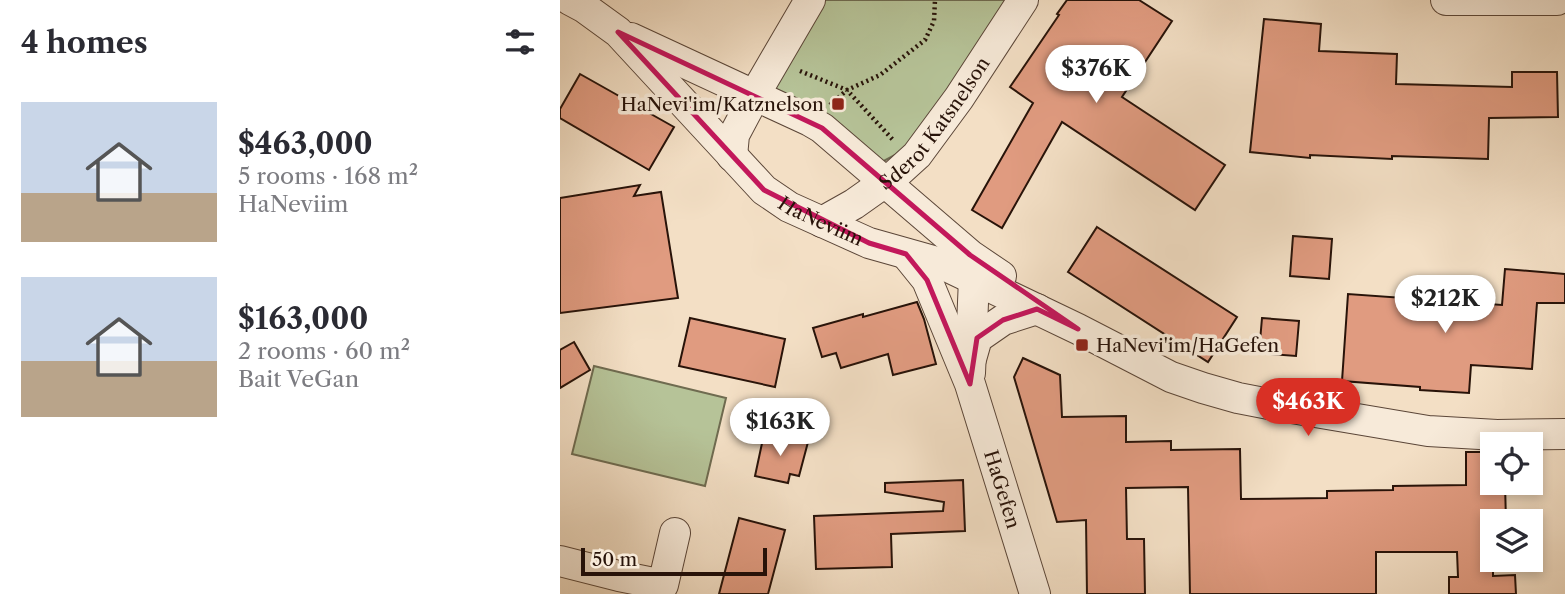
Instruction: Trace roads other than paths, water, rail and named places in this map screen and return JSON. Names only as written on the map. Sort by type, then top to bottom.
[{"type":"street","name":"HaNeviim","points":[[570,0],[618,32],[822,128],[885,181],[972,267],[1037,310],[1171,377],[1238,398],[1318,414],[1429,431],[1565,435]]},
{"type":"street","points":[[732,156],[734,135],[810,0]]},
{"type":"street","name":"Sderot Katsnelson","points":[[822,222],[854,204],[911,160],[937,130],[1023,0]]},
{"type":"street","points":[[1446,0],[1557,0]]},
{"type":"street","name":"HaNeviim","points":[[618,32],[764,190],[789,207],[870,243],[940,263],[972,267],[1078,329]]},
{"type":"street","name":"HaGefen","points":[[906,254],[927,280],[970,372],[1035,594]]},
{"type":"street","name":"HaGefen","points":[[970,372],[972,267]]},
{"type":"street","points":[[970,372],[977,338],[1003,320],[1037,310]]},
{"type":"street","points":[[560,561],[616,585],[663,585],[675,533]]},
{"type":"place","name":"HaNevi'im/Katznelson","points":[[838,104]]},
{"type":"place","name":"HaNevi'im/HaGefen","points":[[1082,345]]}]
